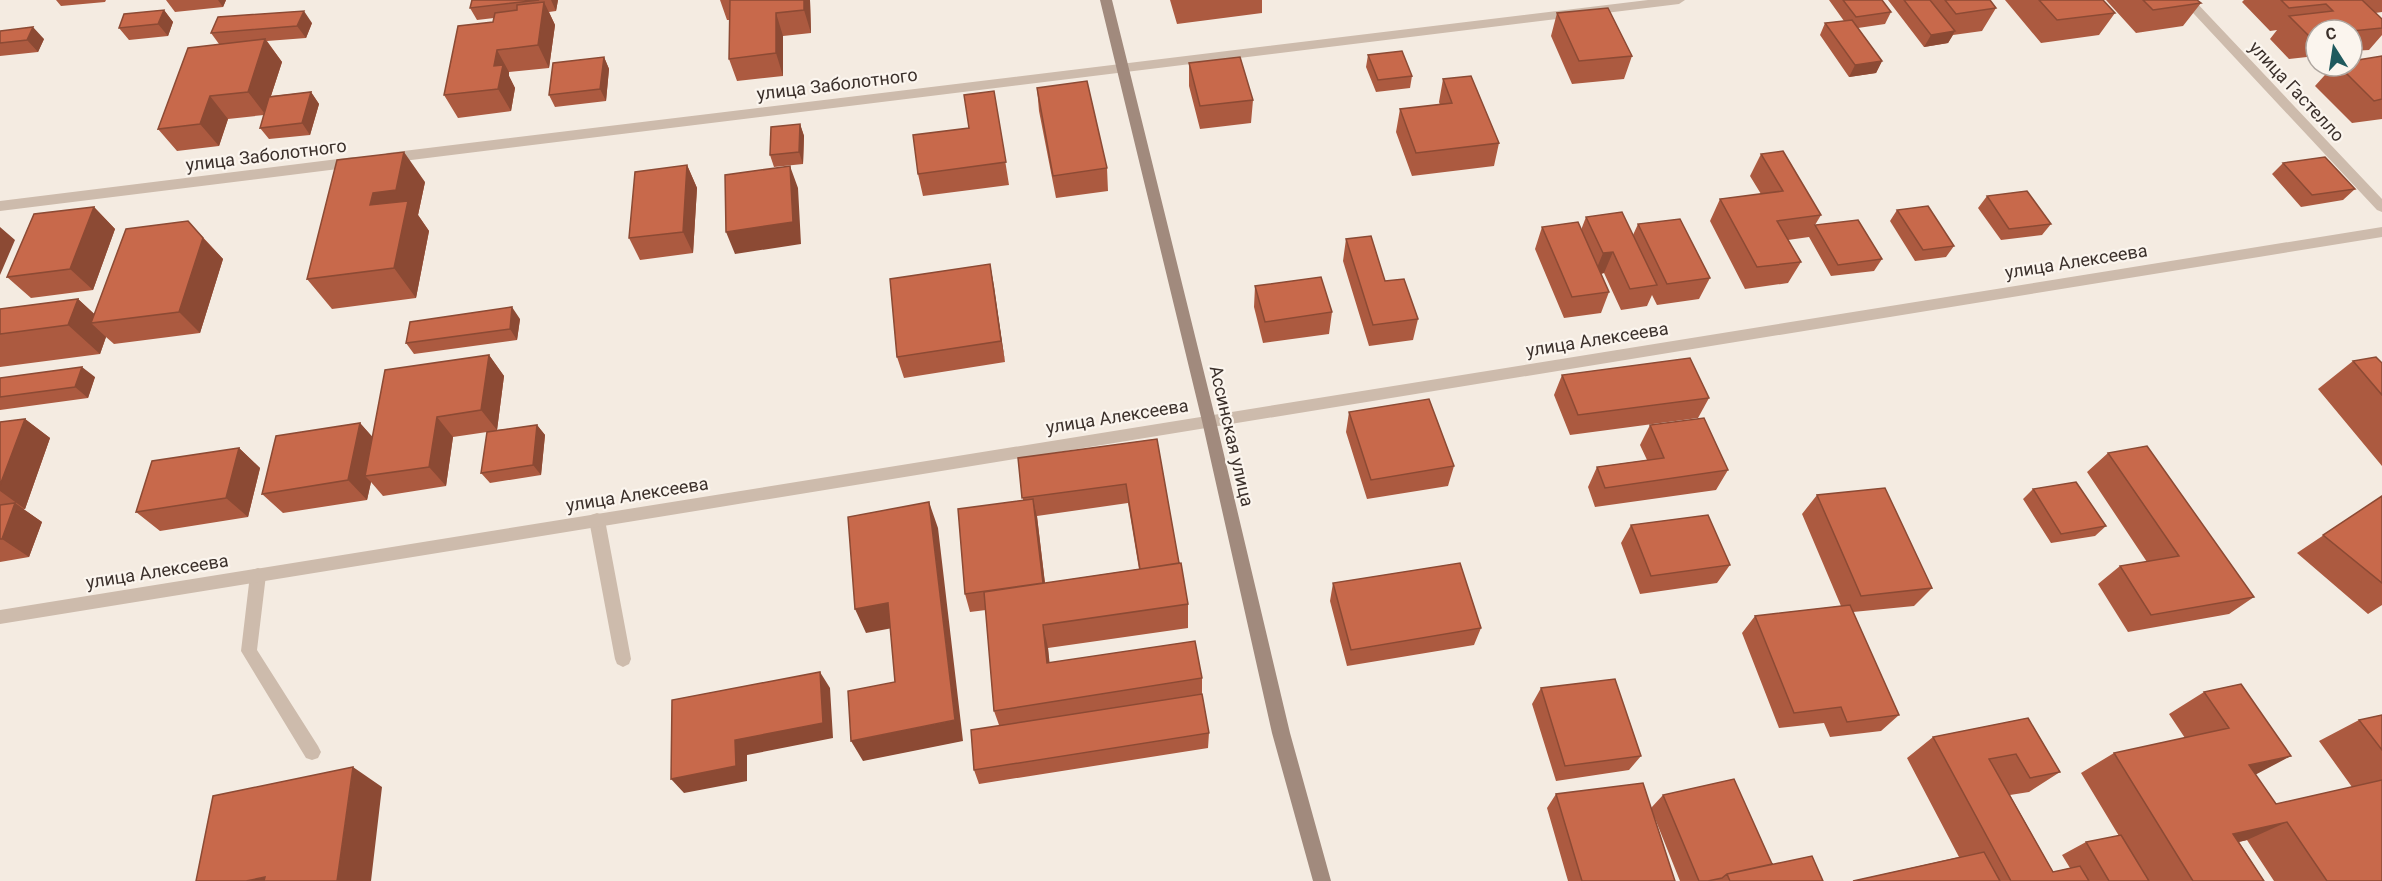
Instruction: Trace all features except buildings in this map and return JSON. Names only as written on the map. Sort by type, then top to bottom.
[{"type":"street","name":"Ассинская улица","points":[[1106,0],[1209,421],[1281,733],[1322,881]]},
{"type":"street","name":"улица Заболотного","points":[[0,206],[1122,66],[1679,0]]},
{"type":"street","name":"улица Гастелло","points":[[2187,0],[2382,207]]},
{"type":"street","name":"улица Алексеева","points":[[0,617],[2382,232]]},
{"type":"street","points":[[597,520],[623,659]]},
{"type":"street","points":[[258,575],[249,651],[312,752]]}]
